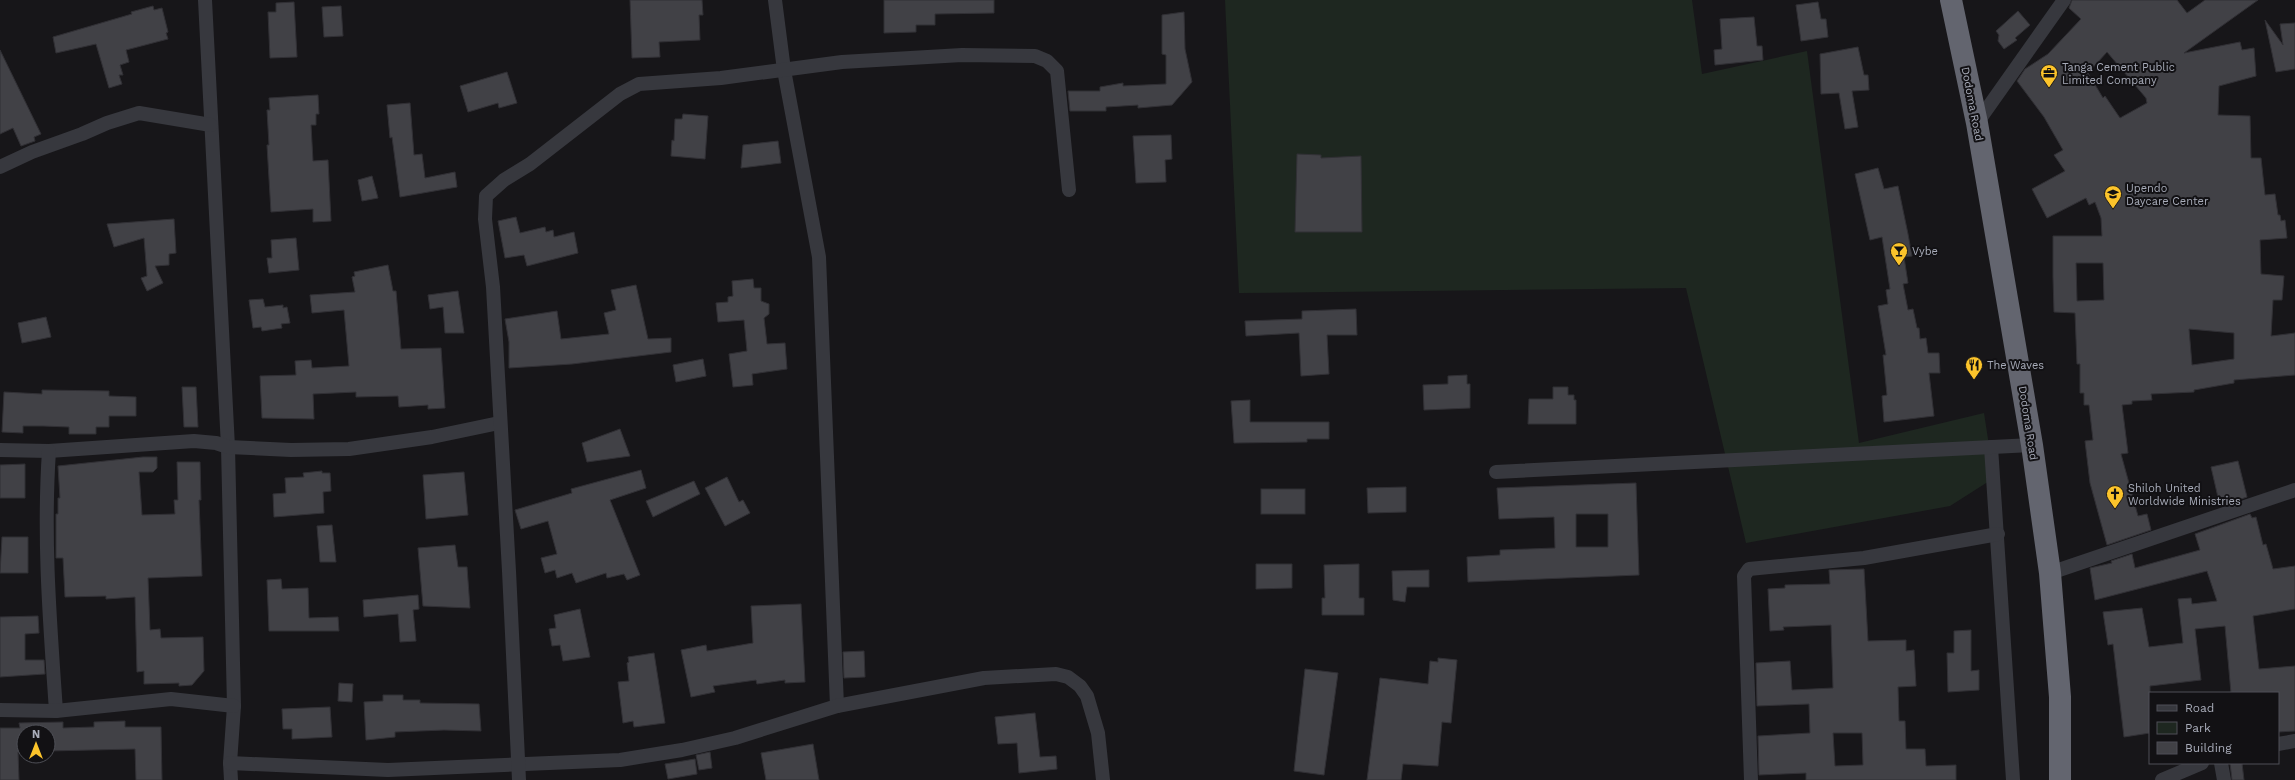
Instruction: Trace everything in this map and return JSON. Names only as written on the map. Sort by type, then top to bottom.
[{"type":"highway","name":"Dodoma Road","points":[[1950,0],[1977,123],[2032,446],[2050,573],[2060,697],[2060,780]]},
{"type":"street","points":[[205,0],[228,447],[234,706],[230,763],[231,780]]},
{"type":"street","points":[[776,0],[784,70],[819,257],[837,706]]},
{"type":"street","points":[[1977,123],[2064,0]]},
{"type":"street","points":[[518,773],[509,571],[493,287],[485,219],[486,196],[504,180],[530,164],[620,94],[638,84],[721,78],[842,62],[954,55],[1035,56],[1047,61],[1057,71],[1069,190]]},
{"type":"street","points":[[0,167],[32,152],[82,134],[107,123],[139,113],[211,125]]},
{"type":"street","points":[[0,450],[49,451],[194,440],[216,443],[228,447],[291,450],[349,449],[432,437],[500,423]]},
{"type":"street","points":[[1496,472],[2032,446]]},
{"type":"street","points":[[1992,447],[2013,780]]},
{"type":"street","points":[[49,451],[45,507],[46,572],[56,711]]},
{"type":"street","points":[[2050,573],[2295,490]]},
{"type":"street","points":[[1751,780],[1744,576],[1749,569],[1864,558],[1998,534]]},
{"type":"street","points":[[230,763],[388,770],[518,773],[620,760],[682,750],[735,738],[837,706],[984,678],[1056,674],[1068,677],[1080,686],[1087,696],[1098,733],[1103,780]]},
{"type":"street","points":[[0,710],[56,711],[171,700],[234,706]]},
{"type":"street","points":[[2279,744],[2295,740]]},
{"type":"street","points":[[2162,780],[2200,764]]},
{"type":"street","points":[[2220,764],[2224,780]]},
{"type":"green space","points":[[1225,0],[1692,0],[1702,74],[1807,51],[1859,443],[1984,413],[1994,478],[1950,506],[1746,543],[1686,288],[1239,293]]},
{"type":"building","points":[[630,0],[702,0],[703,15],[699,15],[700,40],[659,42],[660,57],[632,58]]},
{"type":"building","points":[[884,0],[994,0],[994,13],[935,14],[935,25],[916,25],[916,32],[884,33]]},
{"type":"building","points":[[2072,0],[2177,0],[2187,13],[2205,0],[2258,0],[2184,53],[2240,42],[2242,50],[2254,48],[2256,76],[2219,86],[2218,115],[2250,116],[2251,158],[2261,158],[2265,195],[2275,194],[2278,215],[2280,215],[2281,221],[2285,220],[2287,238],[2260,240],[2261,274],[2284,276],[2282,300],[2273,300],[2271,336],[2295,333],[2295,375],[2234,380],[2234,383],[2194,390],[2194,392],[2151,394],[2152,400],[2132,401],[2132,404],[2122,405],[2128,453],[2121,454],[2138,516],[2147,514],[2151,530],[2107,545],[2090,483],[2085,441],[2093,440],[2089,405],[2084,405],[2084,393],[2080,393],[2080,364],[2077,364],[2075,313],[2054,312],[2053,277],[2053,236],[2102,236],[2101,218],[2095,202],[2089,205],[2086,198],[2047,218],[2032,189],[2065,171],[2054,155],[2063,150],[2044,117],[2017,81],[2025,69],[2048,54],[2081,19],[2069,8]],"holes":[[[2107,52],[2146,98],[2147,103],[2120,118],[2105,96],[2103,98],[2088,73]],[[2076,263],[2103,263],[2104,300],[2077,301]],[[2189,329],[2234,333],[2234,359],[2192,365]]]},
{"type":"building","points":[[294,2],[297,57],[270,58],[268,12],[276,12],[276,3]]},
{"type":"building","points":[[1818,2],[1821,19],[1826,19],[1828,37],[1801,41],[1796,5]]},
{"type":"building","points":[[153,6],[154,10],[162,8],[168,32],[166,33],[168,39],[126,50],[129,62],[120,65],[123,75],[119,75],[122,84],[109,88],[96,44],[56,53],[53,37],[132,14],[131,12]]},
{"type":"building","points":[[341,6],[343,36],[324,37],[322,7]]},
{"type":"building","points":[[2018,11],[2030,25],[2015,38],[2017,40],[2004,49],[1998,41],[1999,35],[1996,31]]},
{"type":"building","points":[[1184,12],[1185,49],[1192,82],[1172,105],[1138,108],[1138,105],[1106,107],[1106,111],[1070,111],[1068,91],[1100,91],[1100,87],[1123,83],[1123,86],[1166,84],[1166,55],[1162,54],[1162,15]]},
{"type":"building","points":[[1754,17],[1757,46],[1762,46],[1763,60],[1715,65],[1714,50],[1722,49],[1720,19]]},
{"type":"building","points":[[2265,20],[2283,45],[2280,24],[2295,23],[2295,69],[2276,72]]},
{"type":"building","points":[[1858,47],[1864,75],[1868,75],[1869,90],[1852,91],[1858,127],[1845,129],[1839,93],[1821,94],[1820,54]]},
{"type":"building","points":[[0,50],[41,134],[34,137],[35,141],[21,146],[13,128],[0,134]]},
{"type":"building","points":[[507,72],[517,103],[499,108],[498,103],[468,112],[460,86]]},
{"type":"building","points":[[318,95],[319,114],[316,114],[316,125],[311,125],[313,161],[328,160],[331,221],[313,222],[313,209],[271,212],[267,145],[269,145],[267,110],[270,110],[269,98]]},
{"type":"building","points":[[410,103],[414,155],[422,154],[425,178],[455,172],[457,187],[400,197],[392,137],[390,138],[387,105]]},
{"type":"building","points":[[683,114],[708,116],[705,159],[671,156],[672,140],[674,141],[675,119],[682,119]]},
{"type":"building","points":[[1171,135],[1172,159],[1165,160],[1166,182],[1136,183],[1133,136]]},
{"type":"building","points":[[778,141],[781,163],[741,168],[743,145]]},
{"type":"building","points":[[1297,154],[1321,155],[1321,158],[1361,156],[1362,232],[1295,232]]},
{"type":"building","points":[[1878,168],[1884,189],[1898,186],[1912,256],[1904,257],[1908,283],[1903,284],[1908,310],[1913,309],[1917,328],[1919,328],[1920,339],[1926,338],[1928,353],[1939,353],[1940,373],[1929,373],[1934,416],[1884,422],[1882,396],[1887,395],[1883,355],[1886,355],[1878,306],[1888,304],[1886,290],[1890,289],[1882,237],[1870,240],[1855,174]]},
{"type":"building","points":[[372,176],[378,198],[362,201],[358,180]]},
{"type":"building","points":[[516,217],[520,233],[545,227],[546,232],[553,230],[554,237],[574,232],[578,253],[527,266],[524,255],[505,258],[498,221]]},
{"type":"building","points":[[174,219],[176,253],[169,254],[169,265],[155,266],[163,283],[147,291],[141,278],[147,276],[144,238],[114,247],[107,224]]},
{"type":"building","points":[[296,238],[299,270],[269,273],[267,258],[272,258],[271,240]]},
{"type":"building","points":[[388,265],[393,291],[396,291],[401,349],[441,348],[445,408],[428,409],[428,405],[399,407],[398,396],[356,397],[356,392],[313,394],[314,419],[262,418],[260,376],[296,375],[295,361],[311,360],[312,368],[349,366],[344,310],[312,313],[310,295],[355,292],[352,277],[355,276],[354,272]]},
{"type":"building","points":[[753,279],[754,288],[761,288],[761,301],[769,304],[769,314],[764,318],[767,344],[785,343],[787,369],[752,374],[753,385],[733,387],[729,354],[747,351],[744,320],[718,322],[716,303],[728,302],[728,297],[733,296],[732,281]]},
{"type":"building","points":[[636,285],[648,339],[671,338],[671,352],[572,364],[509,368],[509,342],[505,319],[557,311],[561,339],[609,334],[604,313],[616,310],[611,290]]},
{"type":"building","points":[[458,291],[464,333],[445,333],[443,307],[430,309],[428,295]]},
{"type":"building","points":[[263,299],[265,307],[283,305],[283,308],[287,307],[290,323],[281,324],[282,328],[262,331],[261,327],[253,328],[249,300]]},
{"type":"building","points":[[1356,309],[1357,335],[1327,335],[1329,374],[1301,376],[1299,333],[1246,336],[1245,321],[1302,319],[1302,311]]},
{"type":"building","points":[[46,317],[51,337],[22,343],[18,323]]},
{"type":"building","points":[[703,359],[706,376],[676,382],[673,365]]},
{"type":"building","points":[[1467,375],[1467,384],[1470,384],[1470,408],[1424,410],[1423,385],[1448,384],[1448,376]]},
{"type":"building","points":[[182,387],[196,387],[198,427],[184,427]]},
{"type":"building","points":[[1553,387],[1568,387],[1568,395],[1574,395],[1574,400],[1576,400],[1576,424],[1528,424],[1529,399],[1553,399]]},
{"type":"building","points":[[42,390],[109,391],[109,396],[136,397],[136,416],[109,416],[109,427],[96,427],[96,434],[69,434],[69,427],[43,426],[23,426],[23,433],[2,432],[4,392],[42,394]]},
{"type":"building","points":[[1250,400],[1250,422],[1329,422],[1329,439],[1307,439],[1307,442],[1234,443],[1231,401]]},
{"type":"building","points":[[620,429],[630,456],[587,462],[582,443]]},
{"type":"building","points":[[143,457],[157,457],[157,468],[153,472],[139,472],[142,515],[175,514],[174,500],[178,500],[177,462],[200,462],[201,500],[199,500],[202,576],[148,578],[150,630],[160,629],[161,638],[203,637],[204,671],[192,685],[179,686],[179,683],[144,684],[144,671],[137,672],[135,597],[106,599],[106,596],[65,597],[63,558],[56,558],[56,514],[58,514],[58,498],[60,498],[58,466]]},
{"type":"building","points":[[2238,461],[2247,497],[2220,506],[2211,467]]},
{"type":"building","points":[[25,464],[25,498],[0,498],[0,465]]},
{"type":"building","points":[[641,470],[646,488],[610,500],[640,575],[627,580],[624,574],[607,578],[606,573],[576,583],[572,573],[557,578],[555,570],[545,573],[541,558],[557,554],[548,521],[521,529],[515,510],[572,493],[571,489]]},
{"type":"building","points":[[322,471],[322,473],[330,473],[331,491],[323,492],[324,513],[274,517],[273,494],[286,493],[285,478],[304,477],[303,473]]},
{"type":"building","points":[[464,472],[468,515],[426,519],[423,475]]},
{"type":"building","points":[[727,477],[739,502],[743,500],[750,513],[725,526],[705,488]]},
{"type":"building","points":[[694,481],[700,494],[653,517],[646,501]]},
{"type":"building","points":[[1636,483],[1639,575],[1468,582],[1467,557],[1500,555],[1500,550],[1555,548],[1554,517],[1499,519],[1497,488]],"holes":[[[1576,514],[1608,514],[1608,547],[1576,547]]]},
{"type":"building","points":[[1406,487],[1406,512],[1368,513],[1367,488]]},
{"type":"building","points":[[1261,489],[1305,489],[1305,514],[1261,514]]},
{"type":"building","points":[[2250,514],[2252,518],[2256,517],[2263,545],[2266,544],[2273,569],[2295,566],[2295,609],[2253,616],[2259,669],[2295,666],[2295,731],[2279,732],[2279,692],[2231,692],[2225,626],[2195,629],[2201,680],[2150,686],[2149,733],[2124,737],[2113,644],[2108,645],[2103,612],[2142,608],[2149,647],[2183,643],[2178,599],[2191,598],[2192,604],[2217,601],[2207,571],[2095,600],[2090,568],[2112,563],[2111,561],[2132,554],[2135,568],[2200,550],[2195,534]]},
{"type":"building","points":[[332,525],[336,562],[320,562],[317,526]]},
{"type":"building","points":[[2,537],[28,537],[28,573],[0,573]]},
{"type":"building","points":[[455,545],[458,567],[467,567],[470,608],[423,606],[418,548]]},
{"type":"building","points":[[1256,564],[1292,564],[1292,588],[1256,589]]},
{"type":"building","points":[[1359,564],[1359,598],[1364,598],[1364,615],[1322,615],[1322,598],[1325,598],[1324,565]]},
{"type":"building","points":[[1864,569],[1868,641],[1906,640],[1906,651],[1914,650],[1916,686],[1898,687],[1899,721],[1905,721],[1906,749],[1925,749],[1926,766],[1956,765],[1956,780],[1806,780],[1806,773],[1759,775],[1758,736],[1810,733],[1809,704],[1757,706],[1756,663],[1790,661],[1792,690],[1833,688],[1831,625],[1783,627],[1784,630],[1770,631],[1768,589],[1785,588],[1785,585],[1830,584],[1829,570]],"holes":[[[1833,733],[1862,733],[1863,765],[1835,766]]]},
{"type":"building","points":[[1429,570],[1429,587],[1407,587],[1405,602],[1393,600],[1392,571]]},
{"type":"building","points":[[281,579],[282,589],[308,588],[309,618],[338,617],[339,631],[269,631],[267,580]]},
{"type":"building","points":[[418,595],[419,609],[413,610],[416,641],[400,642],[398,614],[364,617],[363,600]]},
{"type":"building","points":[[801,604],[805,682],[785,683],[785,680],[757,684],[756,680],[713,686],[715,692],[691,697],[681,650],[706,645],[707,651],[753,643],[751,606]]},
{"type":"building","points":[[580,609],[590,657],[563,661],[560,645],[552,646],[549,629],[556,628],[554,615]]},
{"type":"building","points":[[38,616],[39,633],[25,634],[25,660],[44,660],[45,674],[0,677],[0,617]]},
{"type":"building","points":[[1971,630],[1971,671],[1979,670],[1979,690],[1948,692],[1947,653],[1954,653],[1954,631]]},
{"type":"building","points":[[864,651],[865,677],[844,678],[843,652]]},
{"type":"building","points":[[654,653],[665,723],[634,727],[633,721],[623,723],[618,682],[629,681],[627,663],[629,662],[628,657]]},
{"type":"building","points":[[1438,658],[1457,660],[1451,723],[1442,722],[1438,766],[1403,764],[1401,780],[1367,780],[1380,678],[1428,684],[1430,661],[1438,662]]},
{"type":"building","points":[[1305,669],[1338,673],[1324,775],[1294,771]]},
{"type":"building","points":[[339,683],[353,684],[352,702],[338,701]]},
{"type":"building","points":[[383,695],[403,695],[403,700],[420,700],[420,703],[479,704],[481,731],[444,730],[395,732],[395,737],[366,740],[364,702],[383,701]]},
{"type":"building","points":[[330,707],[332,737],[292,739],[292,729],[283,729],[282,709]]},
{"type":"building","points":[[1035,713],[1040,757],[1056,756],[1057,769],[1019,773],[1017,743],[998,744],[995,717]]},
{"type":"building","points":[[125,721],[125,727],[161,727],[162,780],[136,780],[135,749],[56,751],[56,724],[19,723],[63,722],[63,728],[94,727],[94,722]]},
{"type":"building","points":[[0,728],[16,728],[16,764],[18,764],[19,780],[0,780]]},
{"type":"building","points":[[813,744],[819,780],[766,780],[761,753]]},
{"type":"building","points":[[710,752],[712,768],[699,770],[696,755]]},
{"type":"building","points":[[695,759],[697,774],[668,779],[665,764]]},
{"type":"building","points":[[2230,764],[2242,764],[2244,780],[2232,780]]},
{"type":"place","name":"Tanga Cement Public Limited Company","points":[[2049,88]]},
{"type":"place","name":"Upendo Daycare Center","points":[[2113,209]]},
{"type":"place","name":"Vybe","points":[[1899,266]]},
{"type":"place","name":"The Waves","points":[[1974,380]]},
{"type":"place","name":"Shiloh United Worldwide Ministries","points":[[2115,509]]}]
